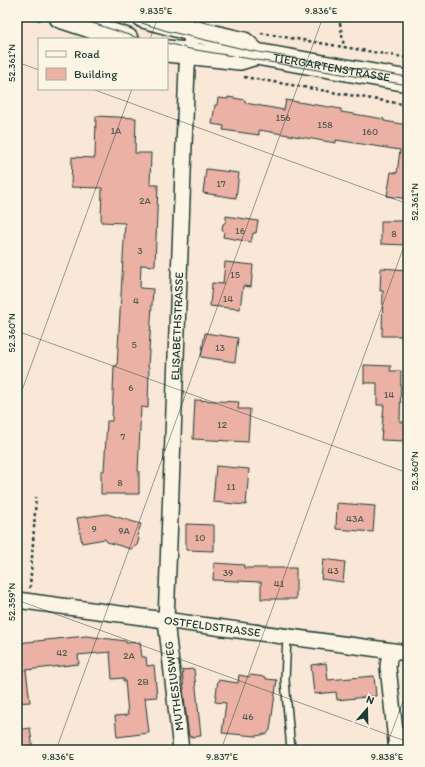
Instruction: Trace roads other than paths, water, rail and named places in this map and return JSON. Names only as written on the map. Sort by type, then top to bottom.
[{"type":"main road","points":[[60,17],[124,38]]},
{"type":"main road","name":"TIERGARTENSTRASSE","points":[[143,17],[244,43],[256,54]]},
{"type":"main road","name":"TIERGARTENSTRASSE","points":[[168,51],[240,59],[256,54],[408,80]]},
{"type":"street","name":"ELISABETHSTRASSE","points":[[166,621],[187,67],[193,31]]},
{"type":"street","name":"OSTFELDSTRASSE","points":[[23,601],[408,653]]},
{"type":"street","name":"MUTHESIUSWEG","points":[[166,621],[181,750]]},
{"type":"street","points":[[390,651],[388,667],[397,750]]},
{"type":"lane","points":[[287,637],[285,680],[291,750]]},
{"type":"tram line","points":[[74,17],[140,38]]},
{"type":"tram line","points":[[123,17],[167,31],[252,51],[408,77]]},
{"type":"tram line","points":[[168,43],[190,49],[408,85]]}]
